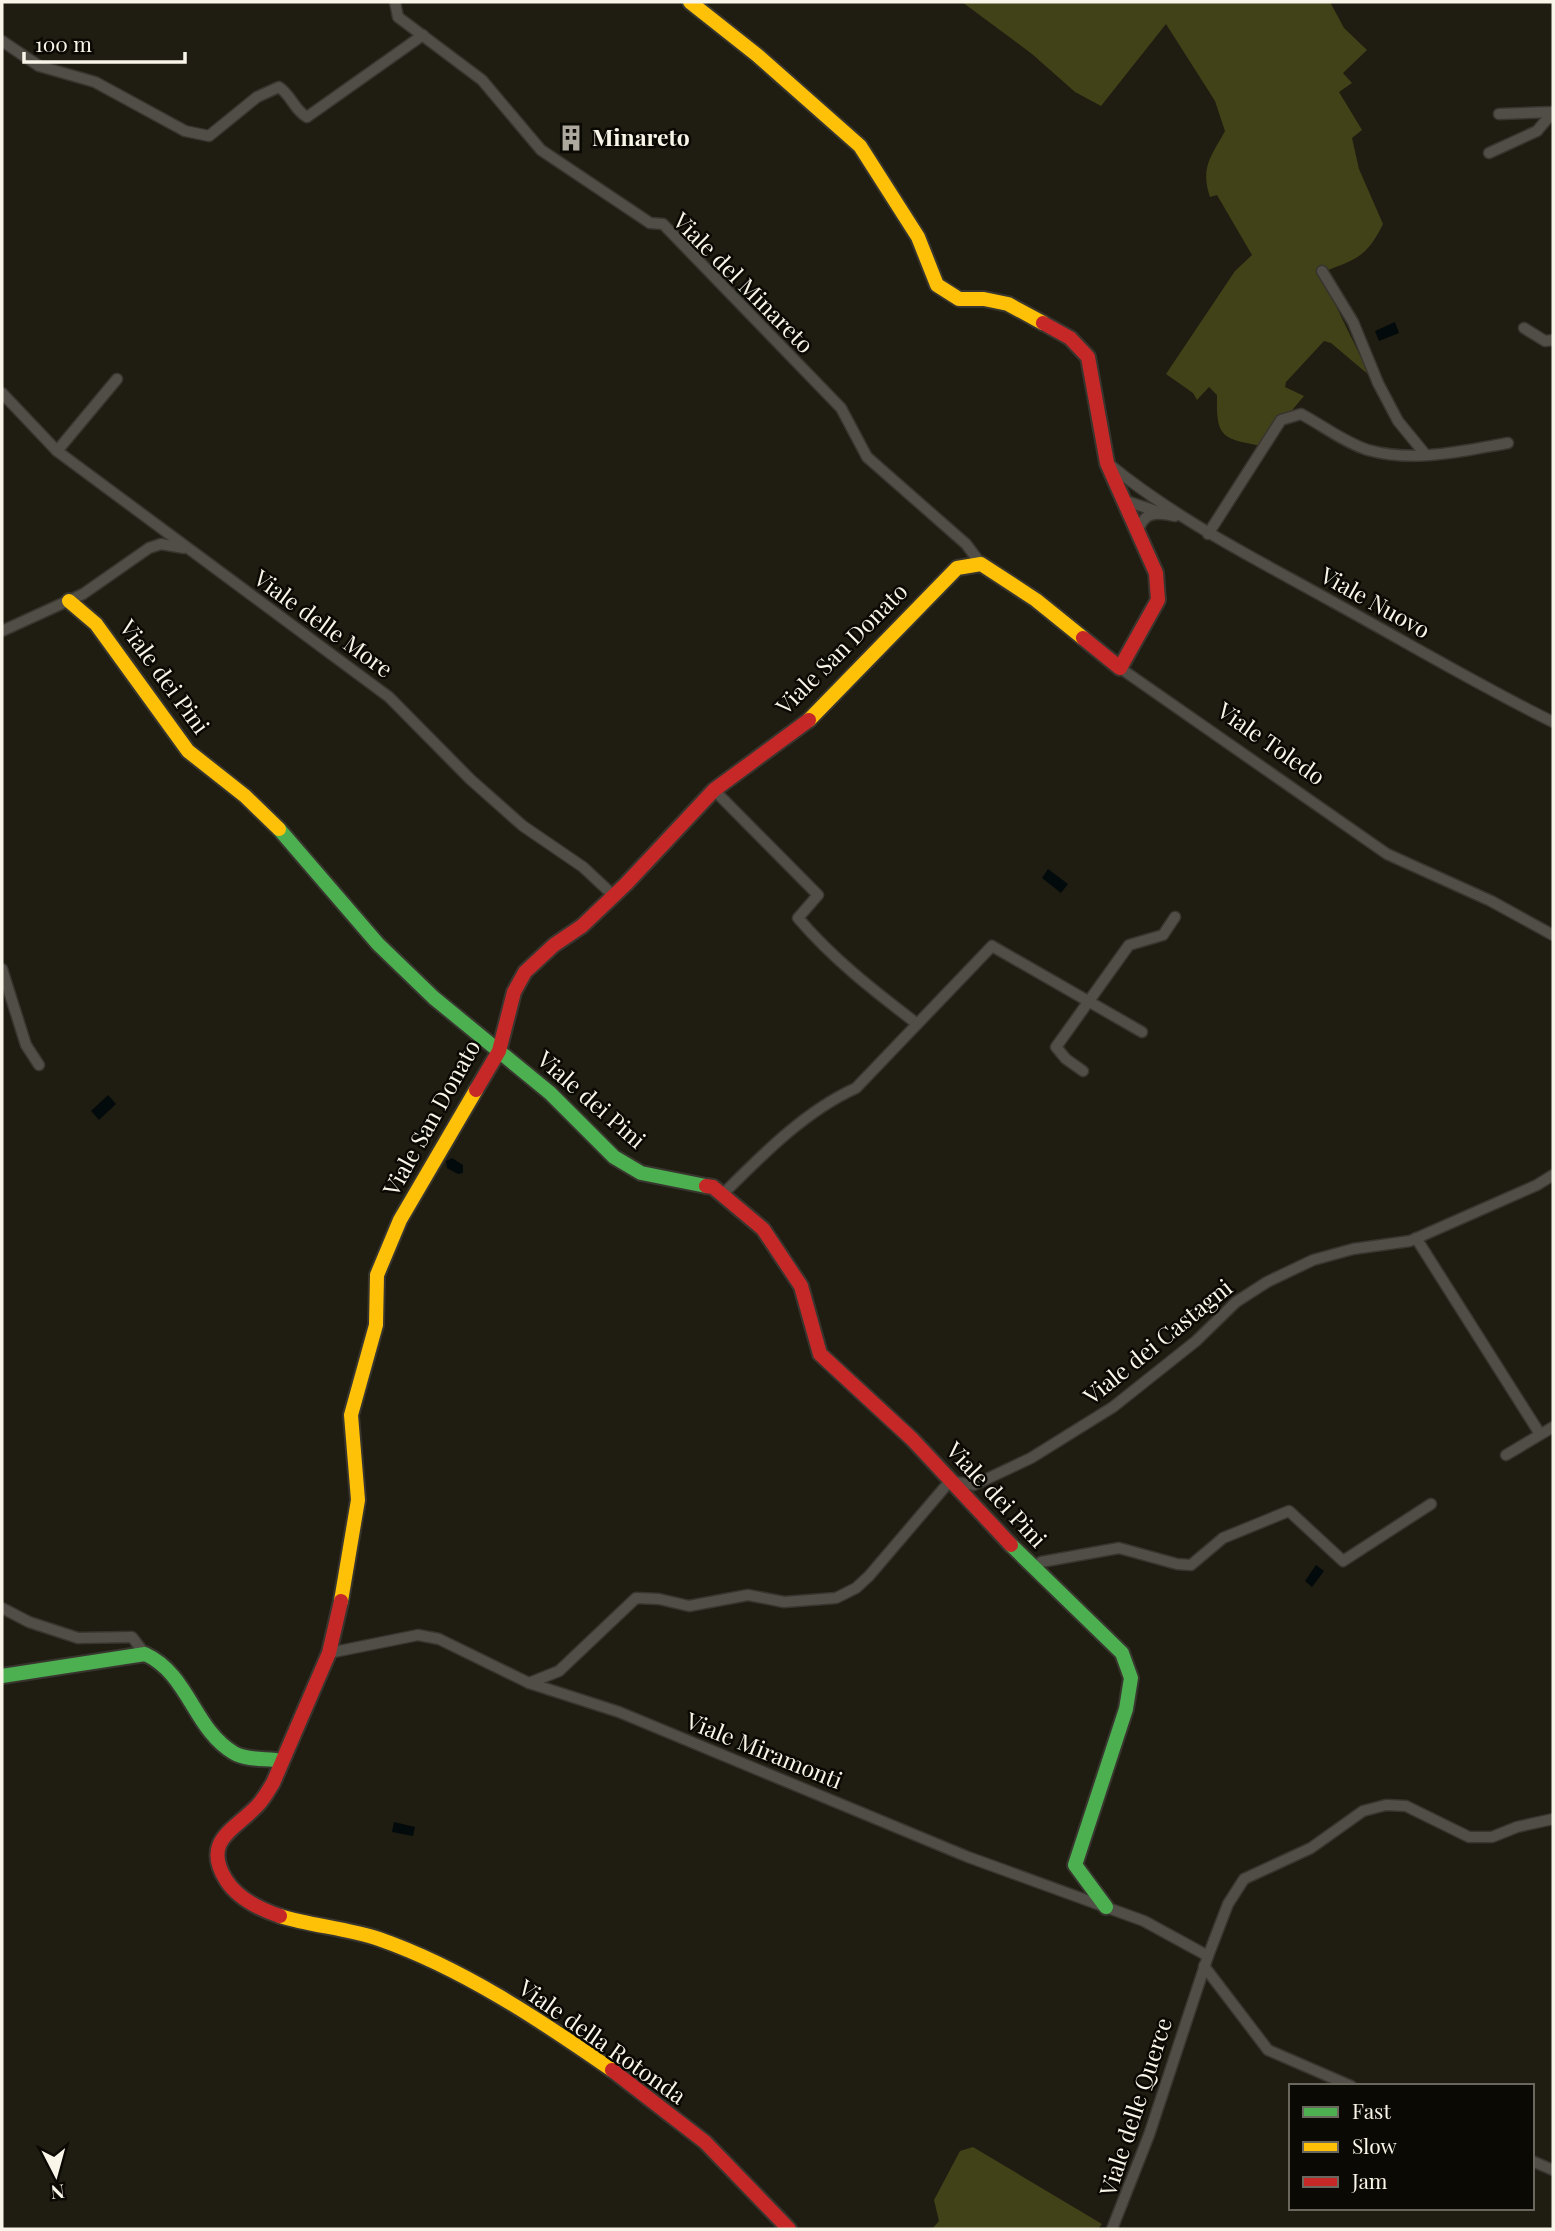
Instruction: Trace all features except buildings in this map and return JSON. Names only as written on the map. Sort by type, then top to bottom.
[{"type":"street","name":"Viale del Minareto","points":[[395,2],[398,17],[482,80],[541,150],[650,223],[663,225],[841,408],[867,457],[966,544],[981,564]]},
{"type":"street","points":[[690,2],[757,55],[860,146],[918,237],[937,285],[958,299],[984,299],[1008,304],[1070,338],[1088,357],[1094,378],[1107,463],[1156,573],[1158,600],[1120,668]]},
{"type":"street","points":[[2,41],[39,66],[95,82],[185,131],[209,136],[257,97],[279,88],[289,94],[299,112],[307,117],[423,36]]},
{"type":"street","points":[[1489,153],[1537,131],[1553,112],[1499,114]]},
{"type":"street","points":[[1322,271],[1353,322],[1378,383],[1398,421],[1425,454]]},
{"type":"street","points":[[1524,328],[1545,341],[1553,340]]},
{"type":"street","points":[[57,452],[117,379]]},
{"type":"street","name":"Viale delle More","points":[[2,393],[57,452],[389,697],[470,779],[523,826],[583,867],[614,895]]},
{"type":"street","points":[[1208,534],[1281,420],[1291,415],[1301,414],[1368,449],[1447,454],[1508,443]]},
{"type":"street","name":"Viale Nuovo","points":[[1107,463],[1146,495],[1208,534],[1493,693],[1553,722]]},
{"type":"street","points":[[1123,500],[1146,495]]},
{"type":"street","name":"Viale Nuovo","points":[[1123,500],[1179,517]]},
{"type":"street","points":[[1138,531],[1141,521],[1159,512]]},
{"type":"street","points":[[2,631],[69,601],[149,548],[161,544],[191,550]]},
{"type":"street","name":"Viale Toledo","points":[[981,564],[1036,600],[1120,668],[1387,854],[1491,901],[1553,935]]},
{"type":"street","name":"Viale San Donato","points":[[282,1761],[329,1653],[348,1572],[358,1500],[351,1415],[376,1325],[377,1275],[400,1220],[499,1051],[510,1002],[525,972],[614,895],[714,790],[812,718],[957,568],[981,564]]},
{"type":"street","name":"Viale dei Pini","points":[[69,601],[96,624],[188,751],[245,796],[283,834],[378,944],[434,998],[550,1093],[614,1157],[642,1172],[713,1187],[763,1229],[801,1286],[820,1354],[912,1439],[1036,1570],[1108,1636],[1122,1653],[1131,1678],[1126,1709],[1075,1865],[1081,1877],[1106,1907]]},
{"type":"street","points":[[714,790],[818,895],[798,918],[817,940],[853,976],[916,1023]]},
{"type":"street","points":[[1083,1071],[1066,1059],[1056,1047],[1129,945],[1163,935],[1175,917]]},
{"type":"street","points":[[722,1195],[766,1151],[837,1097],[856,1088],[916,1023],[963,980],[992,946],[1142,1032]]},
{"type":"street","points":[[2,969],[26,1045],[39,1065]]},
{"type":"street","name":"Viale dei Castagni","points":[[950,1481],[974,1485],[1031,1458],[1103,1413],[1196,1341],[1236,1302],[1267,1282],[1312,1260],[1353,1249],[1416,1238],[1537,1185],[1553,1175]]},
{"type":"street","points":[[1416,1238],[1540,1434]]},
{"type":"street","points":[[1506,1455],[1553,1427]]},
{"type":"street","points":[[529,1683],[559,1671],[636,1598],[659,1598],[689,1606],[747,1595],[784,1602],[836,1598],[856,1588],[869,1576],[950,1481]]},
{"type":"street","points":[[1036,1570],[1041,1562],[1118,1548],[1177,1564],[1191,1565],[1223,1538],[1289,1511],[1343,1561],[1431,1504]]},
{"type":"street","points":[[2,1608],[29,1622],[78,1638],[132,1637],[145,1654]]},
{"type":"street","name":"Viale Miramonti","points":[[329,1653],[418,1635],[439,1639],[529,1683],[619,1712],[968,1857],[1144,1921],[1179,1940],[1206,1961]]},
{"type":"street","points":[[2,1676],[145,1654],[156,1656],[167,1665],[211,1728],[232,1752],[282,1761]]},
{"type":"street","name":"Viale della Rotonda","points":[[282,1761],[261,1802],[222,1837],[215,1851],[217,1866],[231,1885],[248,1900],[275,1914],[380,1940],[465,1980],[553,2031],[693,2132],[789,2229]]},
{"type":"street","name":"Viale delle Querce","points":[[1112,2229],[1149,2135],[1206,1961],[1228,1905],[1244,1879],[1311,1848],[1363,1811],[1386,1805],[1406,1806],[1469,1837],[1492,1837],[1517,1827],[1553,1819]]},
{"type":"street","points":[[1206,1961],[1268,2050],[1346,2084]]},
{"type":"street","points":[[1534,2162],[1553,2170]]},
{"type":"shaded area","points":[[962,2],[1330,2],[1344,28],[1367,50],[1343,73],[1352,83],[1339,92],[1362,130],[1352,138],[1359,169],[1383,224],[1371,245],[1358,257],[1320,273],[1370,376],[1331,343],[1324,341],[1286,382],[1285,387],[1304,396],[1262,446],[1238,441],[1224,434],[1218,420],[1217,395],[1209,387],[1197,400],[1193,393],[1166,374],[1235,271],[1252,255],[1217,195],[1210,197],[1207,187],[1208,162],[1225,131],[1215,101],[1166,24],[1101,106],[1075,92],[1032,54]]},
{"type":"shaded area","points":[[1395,322],[1399,333],[1379,341],[1375,331]]},
{"type":"shaded area","points":[[1048,869],[1068,884],[1061,893],[1042,878]]},
{"type":"shaded area","points":[[108,1095],[116,1104],[99,1120],[91,1111]]},
{"type":"shaded area","points":[[452,1158],[463,1165],[463,1173],[458,1174],[447,1168],[446,1161]]},
{"type":"shaded area","points":[[1316,1565],[1324,1571],[1312,1587],[1305,1581]]},
{"type":"shaded area","points":[[394,1822],[415,1827],[413,1836],[392,1832]]},
{"type":"shaded area","points":[[973,2147],[1102,2224],[1098,2229],[932,2229],[939,2221],[934,2200],[960,2151]]},
{"type":"traffic: fast","points":[[279,829],[378,944],[434,998],[550,1093],[614,1157],[641,1173],[706,1186]]},
{"type":"traffic: fast","points":[[1011,1545],[1122,1653],[1131,1678],[1126,1709],[1075,1865],[1106,1907]]},
{"type":"traffic: fast","points":[[2,1676],[145,1654],[160,1663],[172,1675],[220,1743],[239,1756],[282,1761]]},
{"type":"traffic: slow","points":[[690,2],[757,55],[860,146],[918,237],[937,285],[959,299],[984,299],[1008,304],[1043,323]]},
{"type":"traffic: slow","points":[[809,720],[957,568],[981,564],[1036,600],[1083,638]]},
{"type":"traffic: slow","points":[[69,601],[96,624],[188,751],[245,796],[279,829]]},
{"type":"traffic: slow","points":[[341,1601],[358,1500],[351,1415],[376,1325],[377,1275],[400,1220],[476,1090]]},
{"type":"traffic: slow","points":[[280,1916],[354,1932],[410,1951],[470,1980],[529,2014],[612,2070]]},
{"type":"traffic: jam","points":[[1043,323],[1070,338],[1088,357],[1107,463],[1156,573],[1158,600],[1120,668],[1083,638]]},
{"type":"traffic: jam","points":[[476,1090],[499,1051],[514,992],[525,972],[554,945],[582,926],[626,884],[714,790],[809,720]]},
{"type":"traffic: jam","points":[[706,1186],[713,1187],[763,1229],[801,1286],[820,1354],[912,1439],[1011,1545]]},
{"type":"traffic: jam","points":[[280,1916],[264,1910],[237,1893],[226,1880],[217,1856],[219,1846],[230,1830],[259,1803],[273,1783],[329,1653],[341,1601]]},
{"type":"traffic: jam","points":[[612,2070],[705,2142],[789,2229]]},
{"type":"place","name":"Minareto","points":[[571,138]]}]
